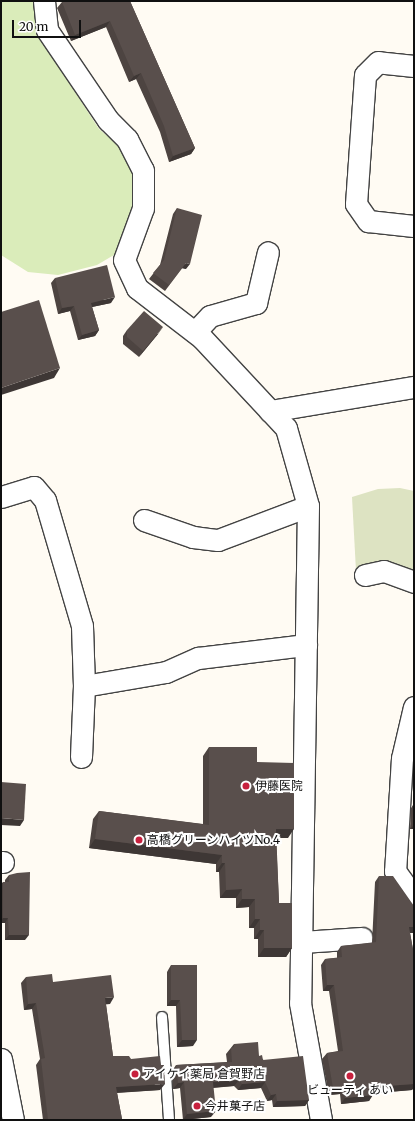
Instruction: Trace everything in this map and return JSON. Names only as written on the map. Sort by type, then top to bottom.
[{"type":"street","points":[[44,1],[47,30],[108,120],[128,139],[143,170],[143,208],[124,260],[137,288],[195,332],[286,428],[308,506],[300,1002],[321,1120]]},
{"type":"street","points":[[414,66],[378,62],[365,76],[356,204],[368,221],[414,226]]},
{"type":"street","points":[[195,332],[210,316],[256,303],[268,252]]},
{"type":"street","points":[[270,411],[414,387]]},
{"type":"street","points":[[1,497],[34,487],[45,500],[82,626],[84,686],[81,757]]},
{"type":"street","points":[[144,520],[193,537],[218,540],[308,506]]},
{"type":"street","points":[[365,575],[384,571],[414,582]]},
{"type":"street","points":[[84,686],[166,672],[198,658],[306,646]]},
{"type":"street","points":[[414,707],[402,758],[395,871],[414,897]]},
{"type":"street","points":[[300,942],[362,938]]},
{"type":"street","points":[[1,1059],[13,1120]]},
{"type":"lane","points":[[162,1017],[169,1120]]},
{"type":"green space","points":[[37,1],[40,38],[99,129],[119,146],[134,170],[138,198],[119,252],[97,265],[58,275],[28,272],[1,255],[1,2]]},
{"type":"green space","points":[[400,488],[414,491],[414,583],[356,571],[352,497],[378,489]]},
{"type":"building","points":[[130,1],[195,148],[173,156],[164,126],[141,73],[134,76],[110,21],[75,35],[62,2]]},
{"type":"building","points":[[177,208],[202,215],[190,264],[186,263],[169,285],[153,273],[164,260]]},
{"type":"building","points":[[107,265],[115,297],[91,303],[99,330],[82,335],[74,306],[62,308],[55,278]]},
{"type":"building","points":[[39,300],[60,368],[1,388],[1,312]]},
{"type":"building","points":[[144,311],[163,327],[143,351],[127,337],[127,330]]},
{"type":"building","points":[[209,747],[257,747],[257,762],[294,763],[294,829],[276,829],[279,903],[292,903],[292,948],[264,948],[264,930],[260,930],[260,919],[255,919],[255,899],[242,899],[242,889],[226,890],[225,863],[222,863],[222,855],[95,839],[99,811],[209,825]]},
{"type":"building","points":[[1,782],[26,784],[24,820],[1,818]]},
{"type":"building","points":[[414,805],[414,826],[413,826]]},
{"type":"building","points":[[30,872],[29,935],[9,935],[8,918],[3,918],[3,882],[9,882],[9,875]]},
{"type":"building","points":[[379,876],[393,876],[414,906],[414,927],[409,927],[414,955],[414,1084],[373,1087],[373,1095],[345,1098],[344,1087],[333,1088],[327,1053],[343,1051],[334,985],[327,985],[325,959],[342,957],[341,946],[376,942]]},
{"type":"building","points":[[171,965],[197,965],[197,1040],[182,1040],[180,1000],[171,1000]]},
{"type":"building","points":[[52,974],[53,982],[111,975],[114,997],[105,998],[113,1056],[129,1056],[131,1059],[160,1056],[161,1065],[164,1065],[165,1084],[116,1087],[122,1119],[48,1120],[41,1059],[45,1058],[36,1003],[28,1004],[26,977]]},
{"type":"building","points":[[258,1042],[259,1056],[262,1055],[263,1060],[303,1056],[309,1100],[277,1101],[276,1094],[271,1095],[265,1082],[242,1084],[239,1080],[213,1082],[216,1111],[187,1114],[184,1082],[178,1083],[176,1065],[232,1062],[231,1048],[234,1047],[234,1044]]},
{"type":"place","name":"伊藤医院","points":[[246,786]]},
{"type":"place","name":"高橋グリーンハイツNo.4","points":[[139,840]]},
{"type":"place","name":"アイケイ薬局 倉賀野店","points":[[135,1074]]},
{"type":"place","name":"ビューティ あい","points":[[350,1076]]},
{"type":"place","name":"今井菓子店","points":[[197,1106]]}]
